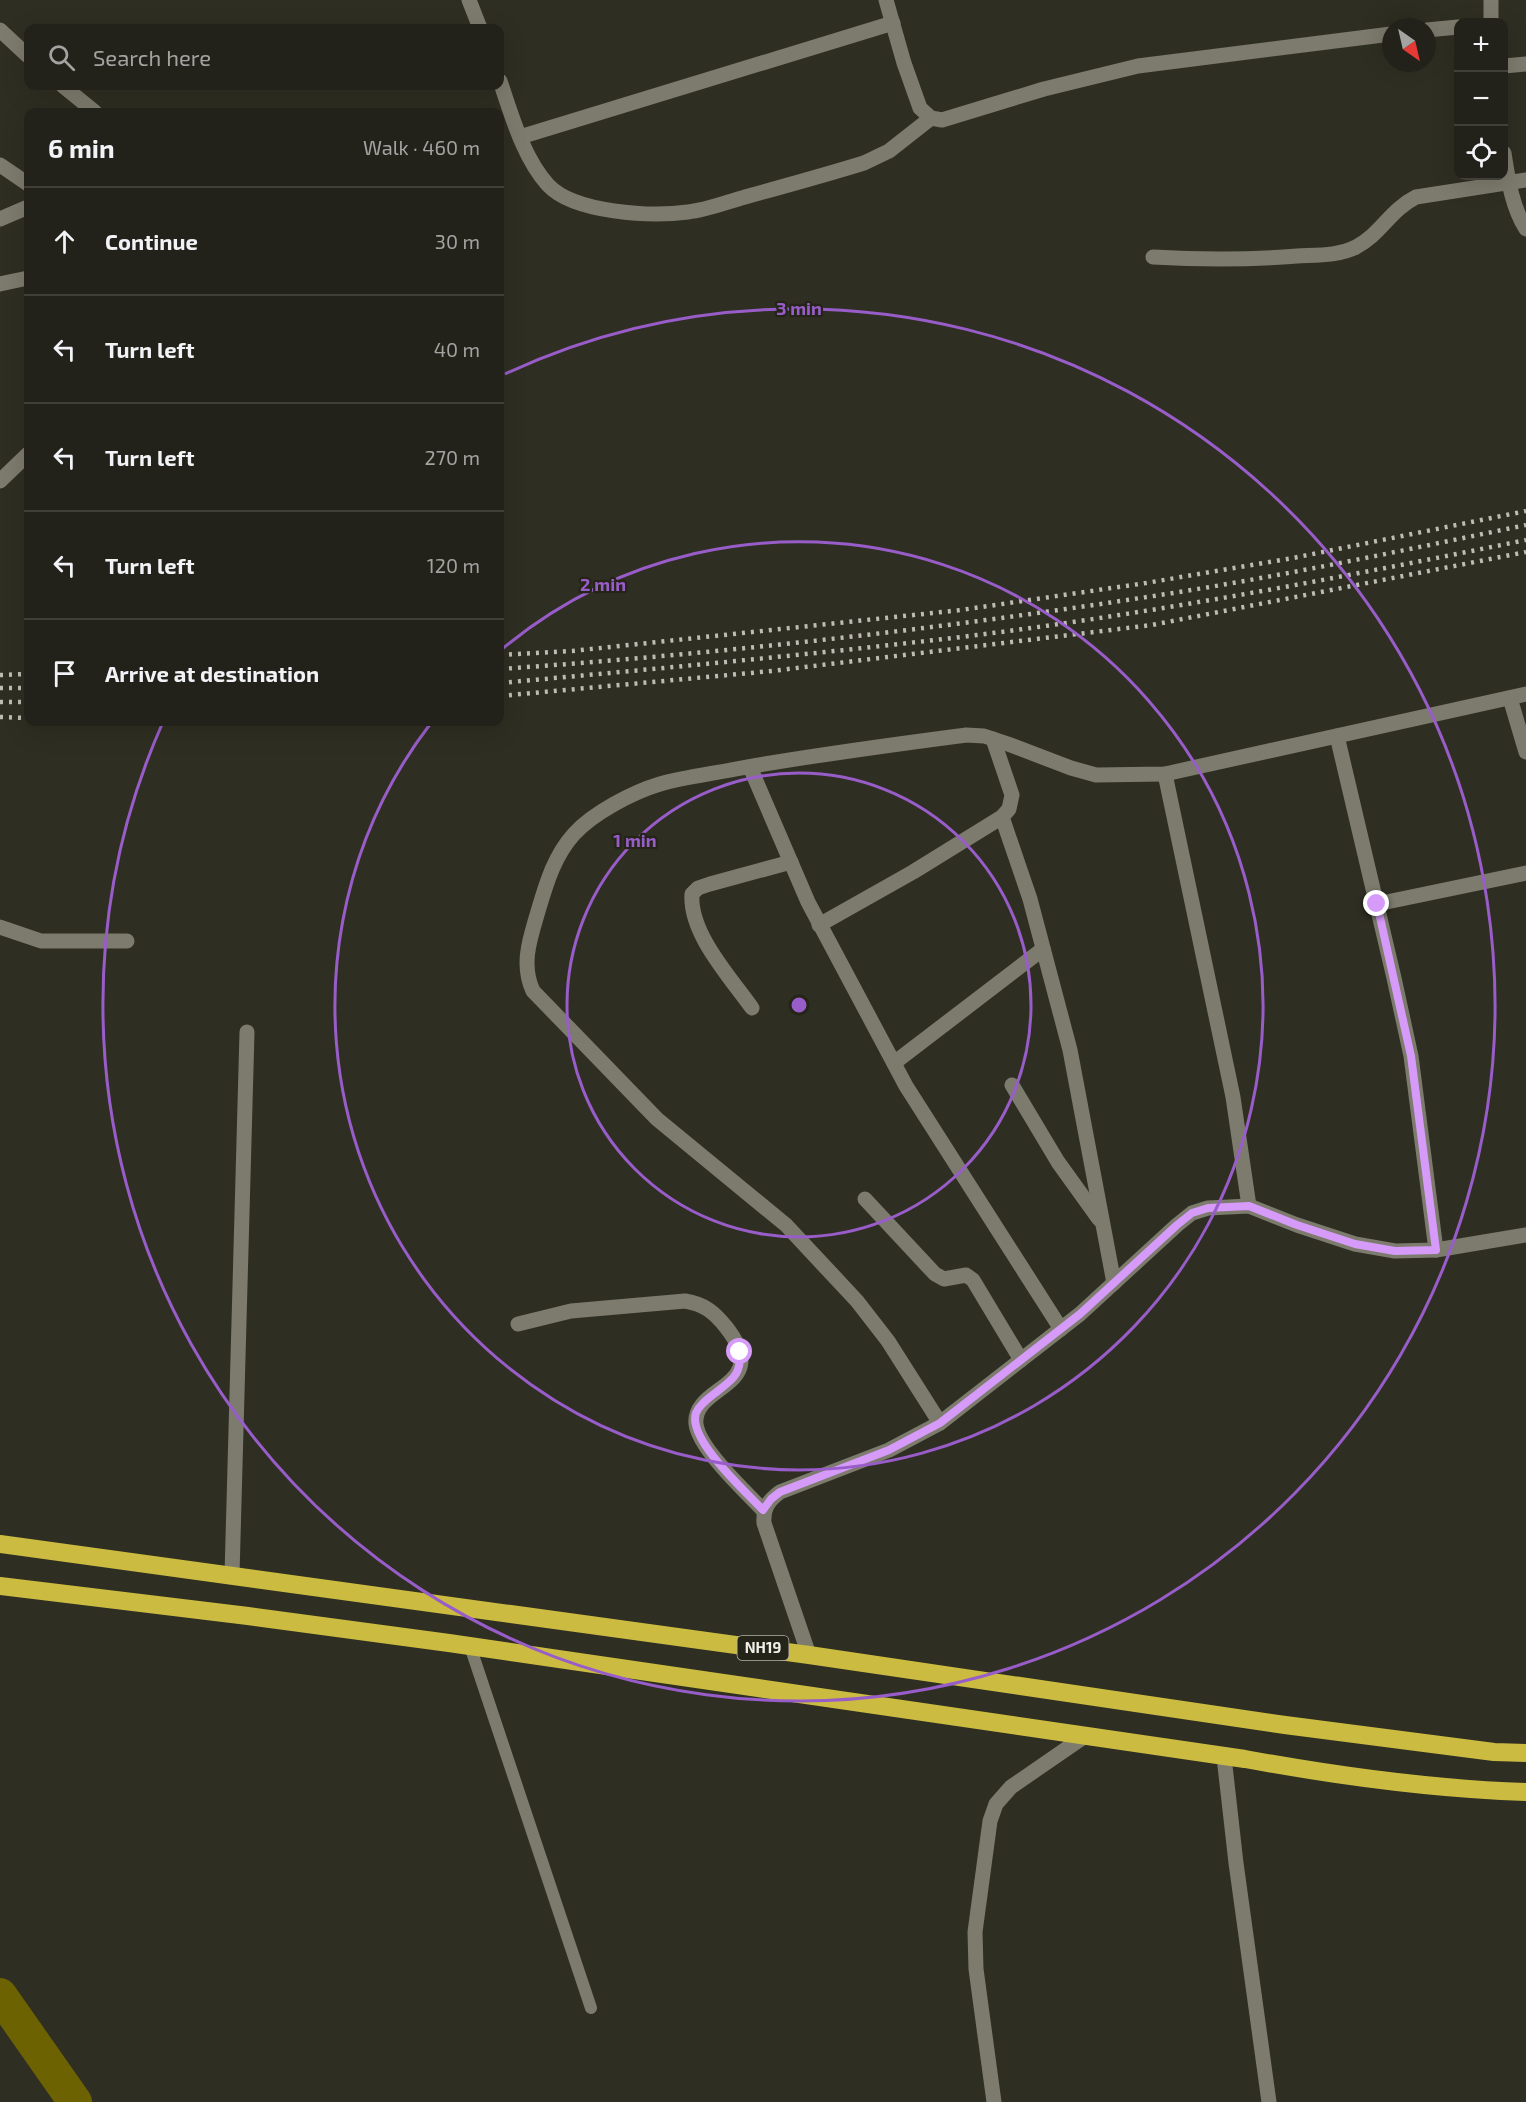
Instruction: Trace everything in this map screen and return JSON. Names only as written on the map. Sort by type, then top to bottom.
[{"type":"highway","name":"NH19","points":[[0,1544],[809,1655],[1285,1725],[1494,1752],[1526,1753]]},
{"type":"highway","points":[[0,1586],[470,1646],[1224,1756],[1319,1773],[1393,1782],[1526,1792]]},
{"type":"street","points":[[469,0],[478,24]]},
{"type":"street","points":[[886,0],[920,108],[931,118],[942,120],[1044,89],[1138,66],[1382,35]]},
{"type":"street","points":[[1491,0],[1491,18]]},
{"type":"street","points":[[520,137],[892,23]]},
{"type":"street","points":[[1436,29],[1454,27]]},
{"type":"street","points":[[0,30],[24,52]]},
{"type":"street","points":[[1508,66],[1526,64]]},
{"type":"street","points":[[68,90],[90,108]]},
{"type":"street","points":[[503,90],[520,137],[535,169],[549,186],[567,199],[590,207],[658,215],[689,212],[864,163],[889,151],[931,118]]},
{"type":"street","points":[[0,165],[24,181]]},
{"type":"street","points":[[1508,180],[1519,218],[1526,229]]},
{"type":"street","points":[[1153,257],[1242,260],[1346,251],[1368,239],[1397,208],[1416,197],[1526,180]]},
{"type":"street","points":[[0,219],[24,209]]},
{"type":"street","points":[[0,284],[24,279]]},
{"type":"street","points":[[0,481],[24,458]]},
{"type":"street","points":[[940,1423],[888,1341],[857,1301],[786,1225],[657,1119],[533,991],[528,980],[526,962],[549,874],[561,850],[576,832],[636,793],[661,784],[802,757],[966,735],[993,739],[1096,775],[1164,774],[1526,694]]},
{"type":"street","points":[[1510,698],[1526,752]]},
{"type":"street","points":[[1336,736],[1411,1056],[1436,1250]]},
{"type":"street","points":[[819,925],[914,872],[1002,817],[1009,809],[1012,795],[993,739]]},
{"type":"street","points":[[750,767],[819,925],[906,1086],[1061,1329]]},
{"type":"street","points":[[1164,774],[1233,1097],[1249,1206]]},
{"type":"street","points":[[1002,817],[1030,899],[1070,1050],[1114,1283]]},
{"type":"street","points":[[752,1008],[706,942],[692,905],[692,894],[698,888],[710,884],[791,862]]},
{"type":"street","points":[[1377,904],[1526,873]]},
{"type":"street","points":[[0,927],[41,940],[127,941]]},
{"type":"street","points":[[894,1063],[1043,949]]},
{"type":"street","points":[[232,1575],[248,1032]]},
{"type":"street","points":[[1012,1085],[1058,1162],[1102,1224]]},
{"type":"street","points":[[865,1199],[935,1274],[944,1279],[966,1275],[973,1280],[1021,1360]]},
{"type":"street","points":[[763,1510],[780,1492],[889,1450],[940,1423],[1061,1329],[1192,1213],[1208,1208],[1249,1206],[1355,1244],[1395,1251],[1436,1250],[1526,1235]]},
{"type":"street","points":[[518,1324],[571,1311],[685,1301],[699,1303],[713,1313],[727,1328],[740,1352],[741,1365],[737,1375],[703,1403],[696,1414],[696,1427],[700,1438],[714,1456],[763,1510],[764,1523],[809,1655]]},
{"type":"street","points":[[994,2102],[976,1969],[975,1932],[990,1821],[996,1804],[1011,1787],[1084,1736]]},
{"type":"street","points":[[1224,1756],[1240,1896],[1269,2102]]},
{"type":"lane","points":[[470,1646],[591,2008]]},
{"type":"waterway","points":[[0,1995],[75,2102]]},
{"type":"railway","points":[[504,655],[572,651],[961,610],[1146,583],[1293,558],[1526,511]]},
{"type":"railway","points":[[504,669],[824,640],[1066,609],[1337,564],[1526,525]]},
{"type":"railway","points":[[504,683],[846,650],[1032,628],[1245,594],[1526,540]]},
{"type":"railway","points":[[504,696],[772,671],[1152,625],[1526,552]]},
{"type":"railway","points":[[0,675],[24,674]]},
{"type":"railway","points":[[0,688],[24,688]]},
{"type":"railway","points":[[0,702],[24,702]]},
{"type":"railway","points":[[0,717],[24,718]]},
{"type":"route","points":[[740,1352],[741,1365],[737,1375],[703,1403],[696,1414],[696,1427],[706,1447],[763,1510],[780,1492],[889,1450],[940,1423],[1080,1314],[1192,1213],[1208,1208],[1249,1206],[1355,1244],[1395,1251],[1436,1250],[1411,1056],[1377,904]]}]
